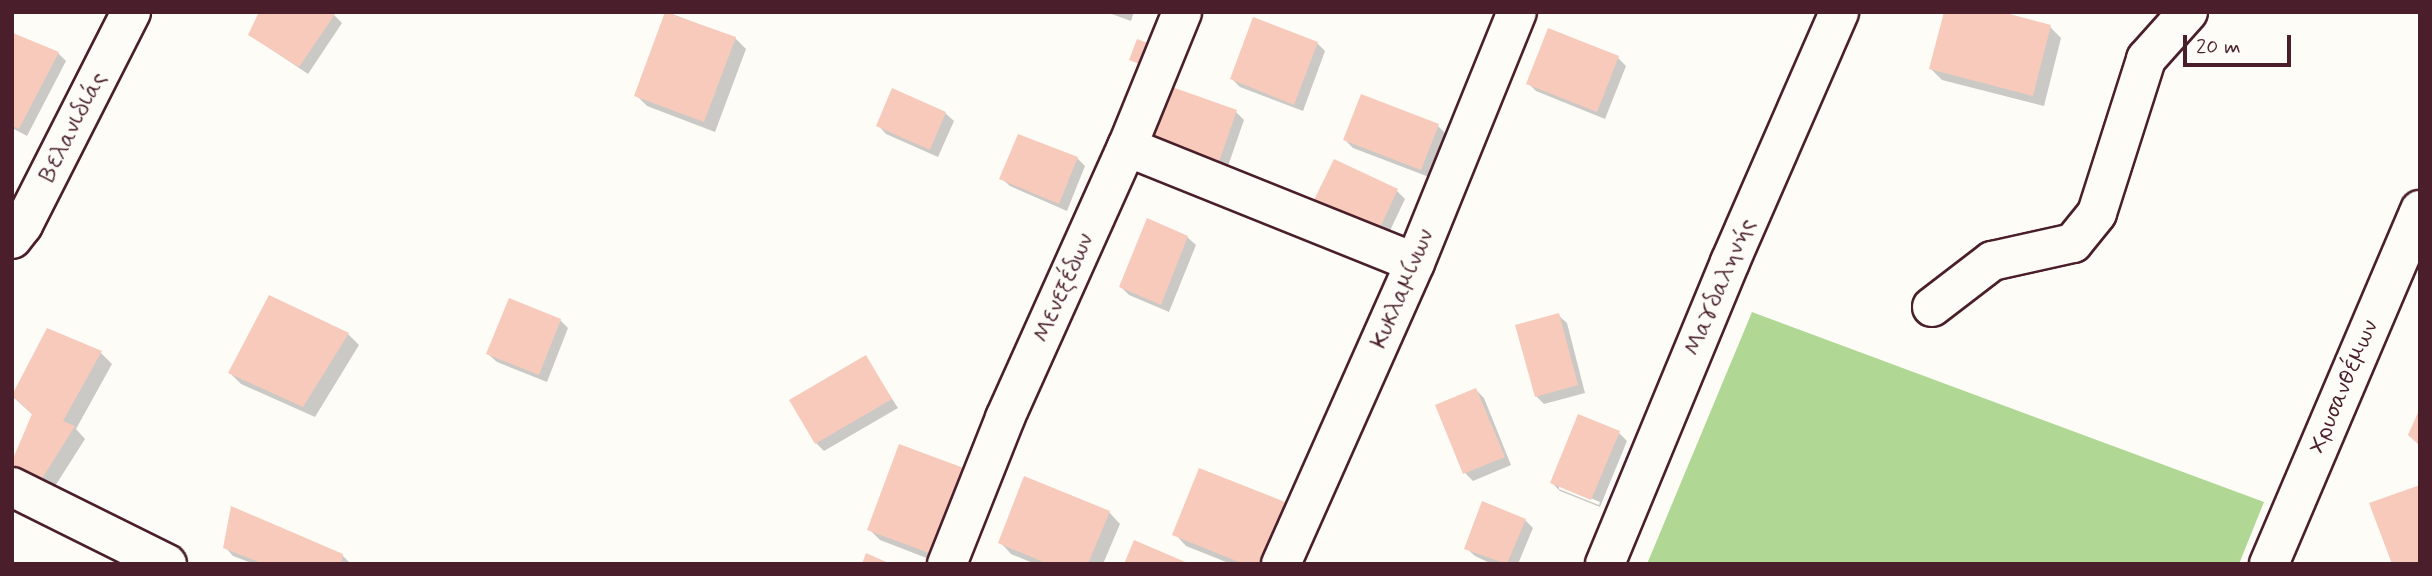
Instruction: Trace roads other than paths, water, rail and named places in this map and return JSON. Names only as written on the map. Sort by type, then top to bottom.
[{"type":"street","name":"Βελανιδιάς","points":[[12,239],[23,225],[131,12]]},
{"type":"street","name":"Μενεξέδων","points":[[947,564],[1005,418],[1127,147],[1182,12]]},
{"type":"street","name":"Κυκλαμίνων","points":[[1281,564],[1415,263],[1517,12]]},
{"type":"street","name":"Μαγδαληνής","points":[[1605,564],[1730,262],[1839,12]]},
{"type":"street","points":[[1932,307],[1992,261],[2073,243],[2097,213],[2146,59],[2188,12]]},
{"type":"street","points":[[1127,147],[1415,263]]},
{"type":"street","name":"Χρυσανθέμων","points":[[2269,564],[2420,210]]},
{"type":"street","points":[[12,487],[167,564]]}]
